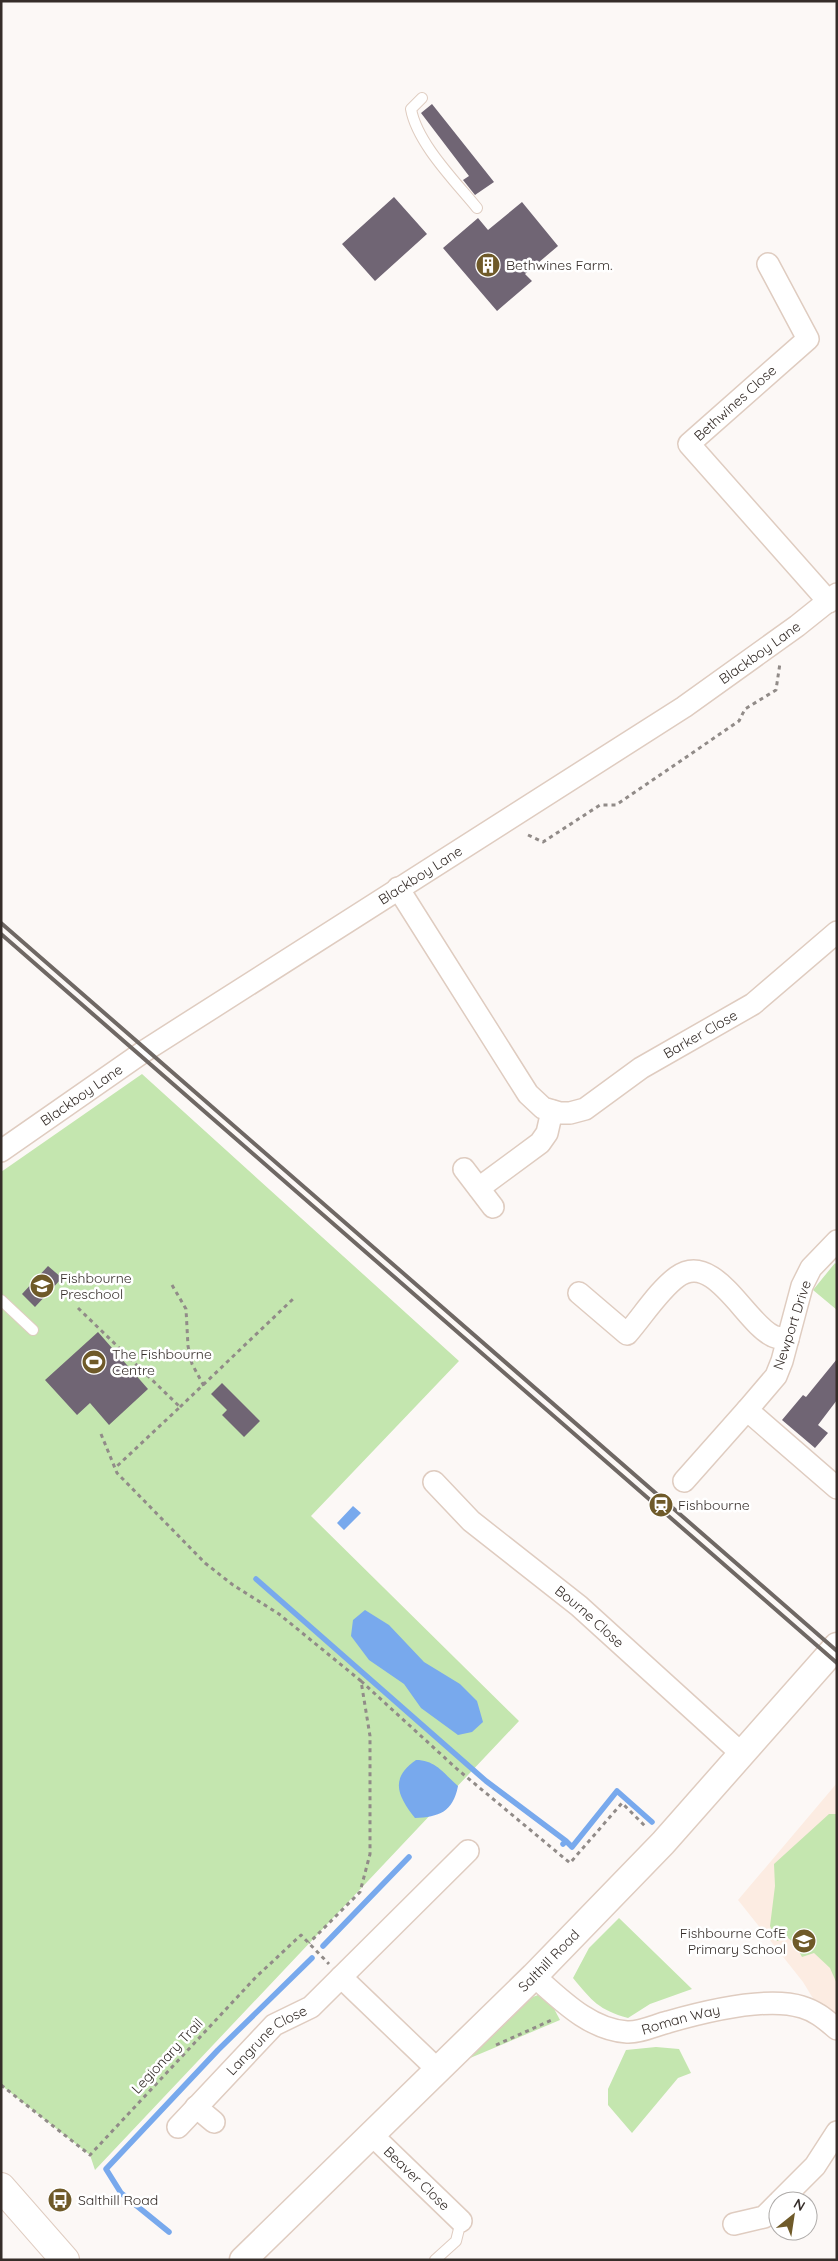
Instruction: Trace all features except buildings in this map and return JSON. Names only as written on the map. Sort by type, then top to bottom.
[{"type":"main road","points":[[1,2187],[65,2260]]},
{"type":"street","name":"Bethwines Close","points":[[768,264],[808,339],[689,444],[833,598]]},
{"type":"street","name":"Blackboy Lane","points":[[1,1151],[146,1050],[398,888],[684,708],[833,598]]},
{"type":"street","points":[[398,888],[517,1079],[536,1103],[552,1111],[547,1133],[540,1143],[479,1188]]},
{"type":"street","name":"Barker Close","points":[[552,1111],[570,1113],[585,1109],[641,1068],[753,1004],[837,932]]},
{"type":"street","points":[[464,1169],[493,1207]]},
{"type":"street","name":"Newport Drive","points":[[684,1480],[776,1376],[802,1286],[812,1268],[837,1241]]},
{"type":"street","points":[[579,1293],[626,1334],[678,1276],[691,1272],[708,1274],[721,1283],[760,1327],[773,1337],[788,1339]]},
{"type":"street","points":[[747,1410],[837,1488]]},
{"type":"street","name":"Bourne Close","points":[[434,1482],[471,1521],[579,1606],[742,1754]]},
{"type":"street","name":"Salthill Road","points":[[243,2260],[439,2071],[663,1843],[837,1646]]},
{"type":"street","name":"Langrune Close","points":[[178,2127],[274,2025],[311,2007],[468,1851]]},
{"type":"street","name":"Roman Way","points":[[534,1976],[573,2010],[601,2025],[628,2032],[710,2010],[778,2004],[802,2007],[822,2016],[837,2029]]},
{"type":"street","points":[[341,1977],[439,2071]]},
{"type":"street","points":[[196,2107],[214,2122]]},
{"type":"street","points":[[790,2191],[815,2166],[837,2132]]},
{"type":"street","name":"Beaver Close","points":[[373,2136],[461,2221]]},
{"type":"street","points":[[734,2224],[764,2217],[768,2213]]},
{"type":"lane","points":[[422,98],[411,109],[414,122],[430,147],[477,208]]},
{"type":"lane","points":[[1,1300],[33,1330]]},
{"type":"lane","points":[[435,2260],[456,2241],[461,2221]]},
{"type":"path","points":[[528,835],[544,842],[600,805],[616,804],[714,739],[739,721],[745,709],[776,690],[780,660]]},
{"type":"path","points":[[172,1285],[186,1309],[188,1346],[192,1364],[204,1386]]},
{"type":"path","points":[[115,1468],[293,1300]]},
{"type":"path","points":[[78,1308],[180,1407]]},
{"type":"path","points":[[101,1434],[117,1472],[205,1563],[233,1586],[279,1614],[361,1681],[457,1769],[570,1862],[622,1803],[663,1843]]},
{"type":"path","points":[[341,1977],[309,1943],[360,1892],[370,1854],[370,1736],[361,1681]]},
{"type":"path","name":"Legionary Trail","points":[[1,2085],[90,2155],[256,1977],[301,1935],[309,1943]]},
{"type":"path","points":[[493,2046],[573,2010]]},
{"type":"shaded area","name":"Fishbourne CofE Primary School","points":[[837,1783],[837,2029],[825,2018],[803,1982],[738,1900]]},
{"type":"green space","points":[[142,1074],[459,1361],[311,1516],[519,1721],[95,2170],[90,2155],[1,2085],[1,1172]]},
{"type":"green space","points":[[835,1263],[837,1265],[837,1310],[813,1290]]},
{"type":"green space","name":"Fishbourne CofE Primary School","points":[[829,1814],[837,1814],[837,1984],[830,1968],[814,1953],[802,1957],[795,1944],[787,1937],[777,1941],[770,1926],[775,1886],[774,1864]]},
{"type":"green space","points":[[619,1918],[692,1989],[650,2004],[628,2018],[610,2012],[591,1999],[573,1978],[589,1948]]},
{"type":"green space","points":[[538,1995],[550,2001],[560,2020],[463,2061],[525,2000]]},
{"type":"green space","points":[[656,2047],[679,2049],[691,2073],[678,2078],[632,2133],[608,2105],[608,2089],[626,2050]]},
{"type":"water","points":[[353,1506],[361,1513],[344,1530],[337,1523]]},
{"type":"water","points":[[365,1610],[389,1625],[424,1662],[460,1684],[477,1701],[483,1722],[472,1732],[458,1735],[421,1708],[404,1684],[369,1660],[351,1636],[353,1620]]},
{"type":"water","points":[[416,1760],[429,1762],[434,1765],[458,1786],[453,1802],[438,1814],[415,1818],[401,1795],[399,1781],[402,1774]]},
{"type":"waterway","points":[[256,1579],[486,1781],[566,1841],[563,1844]]},
{"type":"waterway","points":[[566,1841],[572,1847],[617,1791],[652,1822]]},
{"type":"waterway","points":[[323,1946],[409,1857]]},
{"type":"waterway","points":[[169,2232],[121,2193],[106,2169],[218,2050],[312,1958]]},
{"type":"railway","points":[[1,923],[837,1651]]},
{"type":"railway","points":[[1,934],[837,1663]]},
{"type":"place","name":"Bethwines Farm.","points":[[488,265]]},
{"type":"place","name":"Fishbourne Preschool","points":[[42,1286]]},
{"type":"place","name":"The Fishbourne Centre","points":[[94,1362]]},
{"type":"place","name":"Fishbourne","points":[[661,1505]]},
{"type":"place","name":"Fishbourne CofE Primary School","points":[[804,1941]]},
{"type":"place","name":"Salthill Road","points":[[60,2200]]}]
